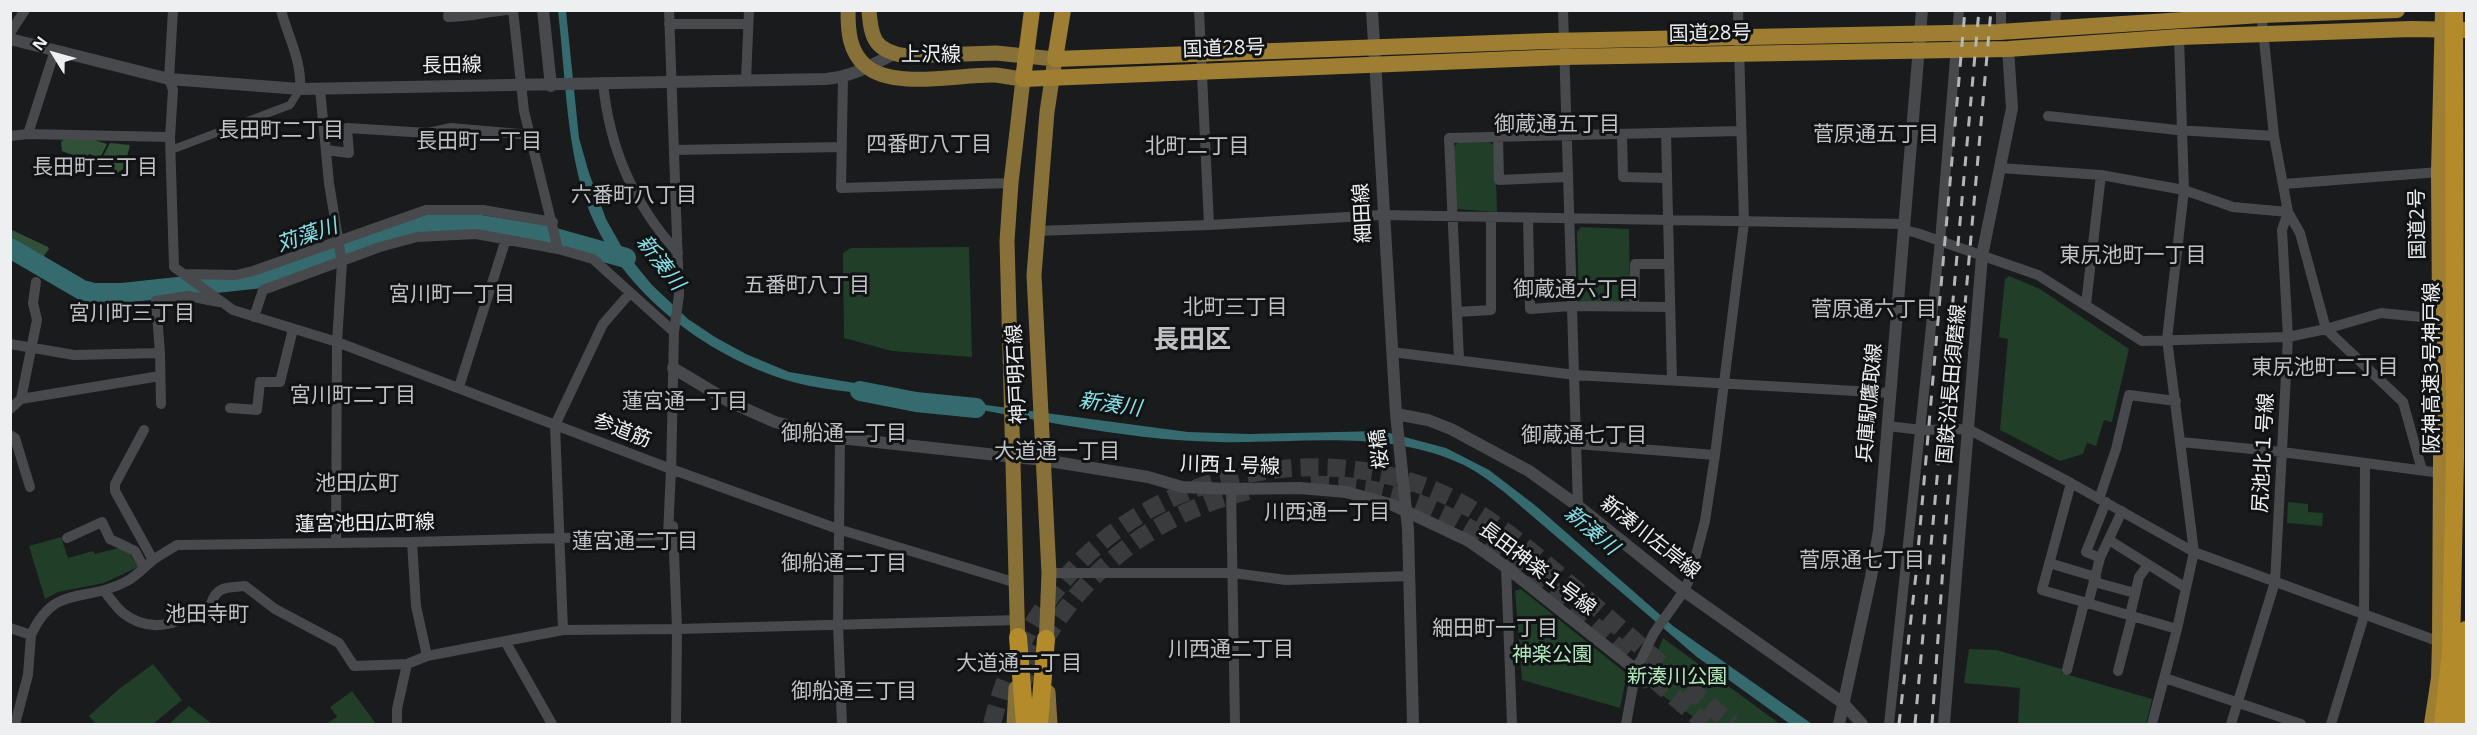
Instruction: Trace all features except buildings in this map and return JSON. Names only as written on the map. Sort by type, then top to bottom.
[{"type":"highway","points":[[1023,79],[1032,10]]},
{"type":"highway","points":[[1055,59],[1063,10]]},
{"type":"highway","name":"国道28号","points":[[1957,42],[2000,32],[2261,13],[2397,10]]},
{"type":"highway","name":"国道2号","points":[[2432,724],[2439,678],[2440,642],[2439,172],[2442,10]]},
{"type":"highway","name":"阪神高速3号神戸線","points":[[2443,724],[2451,651],[2455,456],[2454,10]]},
{"type":"highway","name":"国道28号","points":[[1055,59],[1374,46],[1739,36],[1957,42],[2008,49],[2179,37],[2411,29],[2466,30]]},
{"type":"highway","name":"国道28号","points":[[1023,79],[1564,57],[1739,54],[1920,42]]},
{"type":"highway","points":[[2437,724],[2452,605]]},
{"type":"highway","points":[[1018,628],[1025,724]]},
{"type":"highway","points":[[2464,724],[2466,630]]},
{"type":"highway","points":[[1039,724],[1046,639]]},
{"type":"highway","points":[[2458,724],[2464,678]]},
{"type":"main road","points":[[848,10],[851,44],[867,68]]},
{"type":"main road","name":"上沢線","points":[[869,10],[872,37],[880,46],[894,54],[906,56],[996,53],[1055,59]]},
{"type":"main road","name":"神戸明石線","points":[[1050,724],[1046,639],[1049,573],[1034,274],[1036,231],[1055,59]]},
{"type":"main road","name":"上沢線","points":[[867,68],[883,75],[903,79],[993,75],[1023,79]]},
{"type":"main road","name":"神戸明石線","points":[[1014,724],[1018,628],[1007,241],[1023,79]]},
{"type":"street","points":[[10,33],[25,10]]},
{"type":"street","points":[[173,10],[169,79],[173,90],[170,137],[174,267],[215,298]]},
{"type":"street","points":[[171,150],[290,105],[300,89],[301,77],[295,49],[281,10]]},
{"type":"street","points":[[448,14],[507,10]]},
{"type":"street","points":[[513,10],[524,111],[558,249]]},
{"type":"street","points":[[543,10],[551,86]]},
{"type":"street","points":[[669,10],[679,295],[674,332],[671,469],[677,629],[676,724]]},
{"type":"street","points":[[746,80],[749,10]]},
{"type":"street","points":[[1199,10],[1200,71],[1209,225]]},
{"type":"street","name":"細田線","points":[[1372,10],[1382,215],[1396,414]]},
{"type":"street","points":[[1563,10],[1578,506]]},
{"type":"street","points":[[1626,724],[1636,670],[1654,633],[1684,591],[1705,521],[1726,383],[1744,223],[1738,10]]},
{"type":"street","name":"兵庫駅鷹取線","points":[[1839,724],[1877,546],[1923,10]]},
{"type":"street","points":[[1889,724],[1940,241],[1959,10]]},
{"type":"street","points":[[2001,10],[2000,32],[2008,49]]},
{"type":"street","points":[[2055,29],[2056,10]]},
{"type":"street","name":"尻池北１号線","points":[[2231,724],[2275,582],[2288,337],[2282,230],[2288,212],[2274,136],[2261,13]]},
{"type":"street","points":[[669,24],[748,24]]},
{"type":"street","points":[[2152,724],[2194,552],[2167,339],[2184,190],[2179,37]]},
{"type":"street","name":"長田線","points":[[10,39],[169,79],[300,89],[551,86],[579,82],[843,78],[894,54]]},
{"type":"street","name":"国鉄沿長田須磨線","points":[[1944,724],[1982,256],[2012,108],[2008,49]]},
{"type":"street","points":[[28,134],[55,50]]},
{"type":"street","points":[[843,78],[841,188],[1011,183]]},
{"type":"street","points":[[603,82],[607,121],[617,156],[634,192],[666,240],[678,253]]},
{"type":"street","points":[[320,89],[329,183],[340,239],[342,263],[337,342],[336,542]]},
{"type":"street","points":[[2048,116],[2182,130],[2274,136]]},
{"type":"street","points":[[326,150],[349,153],[347,128],[428,133],[451,128],[531,135]]},
{"type":"street","points":[[1459,359],[1449,138],[1741,131]]},
{"type":"street","points":[[1666,133],[1672,380]]},
{"type":"street","points":[[10,136],[28,134],[170,137]]},
{"type":"street","points":[[1622,134],[1623,177],[1666,178]]},
{"type":"street","points":[[1498,136],[1499,180],[1567,177]]},
{"type":"street","points":[[674,150],[842,147]]},
{"type":"street","points":[[2000,168],[2101,176],[2184,190],[2233,207],[2288,212],[2300,233],[2326,329],[2403,402],[2422,470]]},
{"type":"street","points":[[2284,184],[2439,172]]},
{"type":"street","points":[[2086,304],[2101,176]]},
{"type":"street","points":[[188,276],[236,275],[258,269],[426,210],[483,210],[554,226]]},
{"type":"street","points":[[1036,231],[1209,225],[1382,215],[1904,227],[2038,275],[2142,341],[2288,337],[2326,329],[2380,313],[2441,319]]},
{"type":"street","points":[[1457,312],[1491,310],[1491,218]]},
{"type":"street","points":[[1528,219],[1530,309],[1572,306],[1670,307]]},
{"type":"street","points":[[254,317],[263,290],[342,263],[380,247],[417,237],[476,234],[558,249],[592,259],[650,308],[674,332]]},
{"type":"street","points":[[459,387],[506,239]]},
{"type":"street","points":[[1634,306],[1635,264],[1668,264]]},
{"type":"street","points":[[21,399],[37,320],[33,303],[36,282]]},
{"type":"street","points":[[563,630],[555,425],[606,321],[630,293]]},
{"type":"street","name":"参道筋","points":[[160,353],[156,301],[188,296],[215,298],[233,310],[337,342],[671,469],[838,529],[1017,583]]},
{"type":"street","points":[[230,408],[257,410],[260,382],[279,382],[293,329]]},
{"type":"street","points":[[10,344],[74,355],[160,353],[161,404]]},
{"type":"street","points":[[1392,352],[1575,375],[1891,393]]},
{"type":"street","name":"川西１号線","points":[[673,368],[730,402],[775,422],[840,438],[1042,454],[1148,477],[1182,487],[1300,488],[1346,492],[1407,511]]},
{"type":"street","points":[[10,409],[21,399],[160,376]]},
{"type":"street","points":[[2100,558],[2086,552],[2129,395],[2176,401]]},
{"type":"street","name":"桜橋","points":[[1396,414],[1407,511]]},
{"type":"street","name":"新湊川左岸線","points":[[1396,414],[1428,420],[1461,433],[1529,471],[1578,506],[1684,591],[1843,703],[1862,724]]},
{"type":"street","points":[[1888,426],[1921,430],[1968,429],[2071,483],[2194,552],[2440,642]]},
{"type":"street","points":[[144,430],[115,484],[115,491],[139,548],[144,568]]},
{"type":"street","points":[[10,435],[15,438],[30,487]]},
{"type":"street","points":[[840,438],[838,625],[842,724]]},
{"type":"street","points":[[2181,442],[2441,472],[2466,482]]},
{"type":"street","points":[[1577,444],[1715,455]]},
{"type":"street","points":[[2331,724],[2364,616],[2365,464]]},
{"type":"street","name":"蓮宮池田広町線","points":[[31,635],[39,618],[56,602],[73,595],[104,591],[128,580],[177,545],[668,535],[671,469]]},
{"type":"street","points":[[2071,483],[2042,591],[2177,629]]},
{"type":"street","points":[[1231,489],[1235,724]]},
{"type":"street","points":[[1407,511],[1413,724]]},
{"type":"street","name":"長田神楽１号線","points":[[1407,511],[1469,541],[1506,567],[1636,670]]},
{"type":"street","points":[[2067,670],[2100,558],[2122,511]]},
{"type":"street","points":[[67,538],[102,522],[110,539],[139,548],[153,560]]},
{"type":"street","points":[[2109,540],[2186,588]]},
{"type":"street","points":[[412,542],[416,606],[427,657]]},
{"type":"street","points":[[2049,563],[2135,593]]},
{"type":"street","points":[[2118,671],[2132,617],[2131,611],[2139,577],[2148,565]]},
{"type":"street","points":[[1506,567],[1512,724]]},
{"type":"street","points":[[1049,573],[1233,573],[1286,580],[1410,576]]},
{"type":"street","points":[[104,591],[123,613],[145,624],[171,625],[211,604],[214,594],[221,589],[245,586],[275,609],[339,643],[354,666],[407,664],[427,657],[563,630],[838,625],[1018,628]]},
{"type":"street","points":[[10,628],[31,635],[28,675],[15,724]]},
{"type":"street","points":[[504,641],[552,724]]},
{"type":"street","points":[[397,724],[397,709],[407,664]]},
{"type":"street","points":[[2165,678],[2301,724]]},
{"type":"green space","points":[[63,140],[94,140],[107,144],[100,158],[89,154],[85,160],[62,151],[61,142]]},
{"type":"green space","points":[[1458,142],[1489,142],[1495,146],[1497,212],[1456,209],[1453,148]]},
{"type":"green space","points":[[110,143],[130,145],[124,168],[114,176],[97,168]]},
{"type":"green space","points":[[1581,227],[1629,229],[1630,297],[1626,302],[1582,302],[1579,300],[1577,232]]},
{"type":"green space","points":[[10,229],[49,249],[43,257],[11,237]]},
{"type":"green space","points":[[969,247],[972,357],[892,351],[844,338],[843,253],[851,248]]},
{"type":"green space","points":[[2009,276],[2040,289],[2129,349],[2112,422],[2104,420],[2096,446],[2087,443],[2083,454],[2060,461],[2000,430],[2008,339],[1999,337],[2005,279]]},
{"type":"green space","points":[[2288,502],[2308,504],[2308,512],[2323,513],[2322,526],[2287,523]]},
{"type":"green space","points":[[61,537],[68,558],[93,551],[95,554],[121,549],[129,554],[138,567],[104,583],[58,592],[45,599],[29,546]]},
{"type":"green space","name":"神楽公園","points":[[1521,589],[1627,674],[1620,708],[1522,680],[1515,591]]},
{"type":"green space","name":"新湊川公園","points":[[1663,638],[1780,724],[1704,724],[1650,687],[1642,689]]},
{"type":"green space","points":[[1969,649],[1996,650],[2062,669],[2062,673],[2152,699],[2146,724],[2018,724],[2020,688],[1964,683]]},
{"type":"green space","points":[[153,664],[182,700],[153,724],[96,724],[89,716],[119,689]]},
{"type":"green space","points":[[352,691],[376,724],[326,724],[337,717],[330,707]]},
{"type":"green space","points":[[189,706],[212,724],[169,724]]},
{"type":"water","points":[[558,11],[566,11],[579,138],[606,219],[624,251],[652,285],[688,319],[715,337],[746,354],[789,372],[986,405],[1188,432],[1249,434],[1382,431],[1446,448],[1489,470],[1536,506],[1673,626],[1812,724],[1790,724],[1697,657],[1503,491],[1469,468],[1428,452],[1399,445],[1339,440],[1218,442],[1105,432],[919,399],[808,386],[760,371],[727,355],[696,336],[639,288],[616,260],[597,229],[584,196],[573,151]]},
{"type":"waterway","name":"苅藻川","points":[[10,248],[82,290],[94,293],[122,293],[262,278],[411,225],[455,221],[544,235],[626,258]]},
{"type":"waterway","name":"新湊川","points":[[860,391],[916,402],[976,408]]},
{"type":"tunnel","points":[[992,724],[1005,681],[1035,620],[1076,566],[1114,532],[1158,505],[1206,485],[1257,472],[1310,467],[1362,471],[1412,482],[1477,512],[1542,560],[1732,724]]},
{"type":"tunnel","points":[[1311,485],[1353,487],[1393,494],[1429,507],[1464,525],[1528,569],[1706,724]]},
{"type":"tunnel","points":[[1020,689],[1037,653],[1058,619],[1082,589],[1110,562],[1140,538],[1173,519],[1209,503],[1248,491]]},
{"type":"railway","points":[[1899,724],[1916,574],[1965,10]]},
{"type":"railway","points":[[1915,724],[1979,10]]},
{"type":"railway","points":[[1932,724],[1947,509],[1991,10]]},
{"type":"district","name":"御蔵通五丁目","points":[[1557,125]]},
{"type":"district","name":"長田町二丁目","points":[[281,131]]},
{"type":"district","name":"菅原通五丁目","points":[[1876,135]]},
{"type":"district","name":"長田町一丁目","points":[[479,142]]},
{"type":"district","name":"四番町八丁目","points":[[929,145]]},
{"type":"district","name":"北町二丁目","points":[[1197,147]]},
{"type":"district","name":"長田町三丁目","points":[[95,168]]},
{"type":"district","name":"六番町八丁目","points":[[634,196]]},
{"type":"district","name":"東尻池町一丁目","points":[[2133,256]]},
{"type":"district","name":"五番町八丁目","points":[[807,286]]},
{"type":"district","name":"御蔵通六丁目","points":[[1576,290]]},
{"type":"district","name":"宮川町一丁目","points":[[452,295]]},
{"type":"district","name":"北町三丁目","points":[[1235,308]]},
{"type":"district","name":"菅原通六丁目","points":[[1874,310]]},
{"type":"district","name":"宮川町三丁目","points":[[132,314]]},
{"type":"district","name":"長田区","points":[[1192,341]]},
{"type":"district","name":"東尻池町二丁目","points":[[2325,368]]},
{"type":"district","name":"宮川町二丁目","points":[[353,396]]},
{"type":"district","name":"蓮宮通一丁目","points":[[685,402]]},
{"type":"district","name":"御船通一丁目","points":[[844,434]]},
{"type":"district","name":"御蔵通七丁目","points":[[1584,436]]},
{"type":"district","name":"大道通一丁目","points":[[1057,452]]},
{"type":"district","name":"池田広町","points":[[357,484]]},
{"type":"district","name":"川西通一丁目","points":[[1327,513]]},
{"type":"district","name":"蓮宮通二丁目","points":[[635,542]]},
{"type":"district","name":"菅原通七丁目","points":[[1862,561]]},
{"type":"district","name":"御船通二丁目","points":[[844,564]]},
{"type":"district","name":"池田寺町","points":[[207,615]]},
{"type":"district","name":"細田町一丁目","points":[[1495,629]]},
{"type":"district","name":"川西通二丁目","points":[[1231,650]]},
{"type":"district","name":"大道通二丁目","points":[[1019,664]]},
{"type":"district","name":"御船通三丁目","points":[[854,692]]}]
